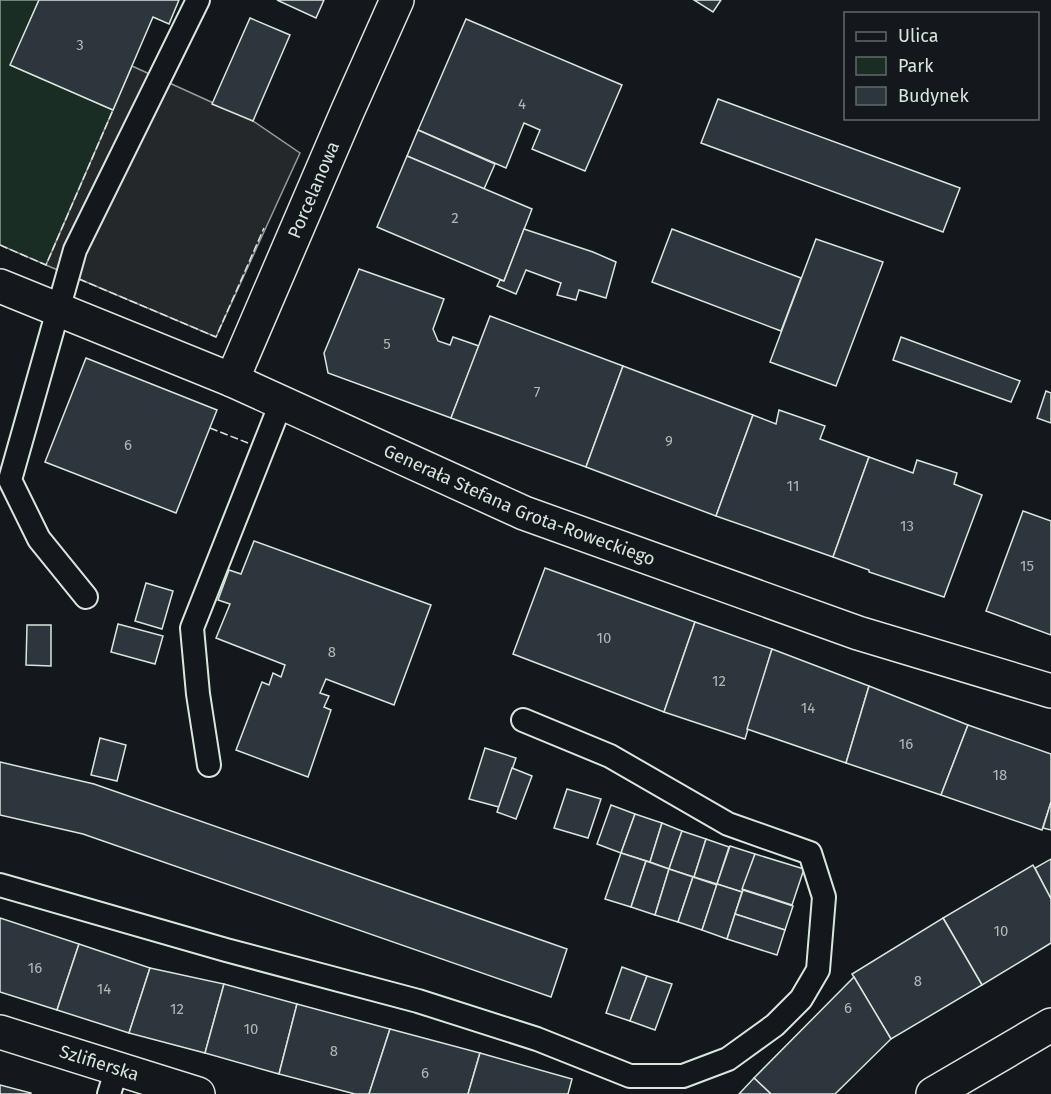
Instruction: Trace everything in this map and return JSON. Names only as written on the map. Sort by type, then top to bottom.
[{"type":"street","name":"Porcelanowa","points":[[232,380],[397,0]]},
{"type":"street","name":"Generała Stefana Grota-Roweckiego","points":[[0,286],[232,380],[524,513],[858,633],[1051,691]]},
{"type":"street","points":[[933,1094],[1051,1025]]},
{"type":"street","name":"Szlifierska","points":[[0,1032],[113,1081],[198,1094]]},
{"type":"lane","points":[[86,597],[39,539],[5,479],[75,250],[198,0]]},
{"type":"lane","points":[[209,765],[198,694],[192,628],[281,403]]},
{"type":"lane","points":[[0,885],[226,950],[418,1001],[537,1039],[630,1076],[683,1076],[729,1059],[775,1025],[801,999],[818,970],[824,897],[810,853],[728,824],[610,756],[523,720]]},
{"type":"green space","points":[[0,0],[39,0],[11,65],[113,110],[46,265],[0,245]]},
{"type":"shaded area","points":[[132,66],[253,121],[300,153],[216,337],[46,265]]},
{"type":"building","points":[[39,0],[179,0],[169,24],[153,17],[113,110],[10,65]]},
{"type":"building","points":[[277,0],[324,0],[316,18]]},
{"type":"building","points":[[694,0],[721,0],[713,12]]},
{"type":"building","points":[[250,18],[290,35],[253,121],[212,104]]},
{"type":"building","points":[[466,19],[622,85],[585,171],[532,149],[540,130],[524,123],[506,168],[418,130]]},
{"type":"building","points":[[718,99],[960,188],[943,232],[701,143]]},
{"type":"building","points":[[418,130],[495,164],[484,189],[407,156]]},
{"type":"building","points":[[407,156],[532,209],[504,281],[377,227]]},
{"type":"building","points":[[524,229],[616,262],[606,298],[579,290],[576,300],[557,295],[561,283],[526,270],[516,294],[497,286],[500,280],[504,281]]},
{"type":"building","points":[[672,229],[801,278],[781,331],[652,282]]},
{"type":"building","points":[[816,239],[883,262],[836,386],[770,362]]},
{"type":"building","points":[[359,269],[444,299],[433,329],[438,341],[450,345],[453,337],[479,346],[451,418],[328,373],[324,353]]},
{"type":"building","points":[[490,316],[623,366],[586,467],[451,418]]},
{"type":"building","points":[[901,337],[1020,381],[1011,402],[893,360]]},
{"type":"building","points":[[86,358],[217,410],[176,513],[45,462]]},
{"type":"building","points":[[623,366],[753,415],[716,516],[586,467]]},
{"type":"building","points":[[1046,391],[1051,393],[1051,423],[1037,418]]},
{"type":"building","points":[[779,410],[825,426],[820,439],[869,457],[833,557],[716,516],[753,415],[776,424]]},
{"type":"building","points":[[869,457],[913,473],[917,460],[957,473],[954,484],[982,495],[944,597],[869,572],[869,570],[833,557]]},
{"type":"building","points":[[1023,511],[1051,521],[1051,635],[986,611]]},
{"type":"building","points":[[254,541],[431,605],[394,705],[326,679],[320,693],[329,696],[324,707],[331,710],[308,777],[236,750],[262,682],[269,685],[273,673],[281,677],[285,665],[216,638],[230,604],[218,600],[229,570],[241,574]]},
{"type":"building","points":[[545,568],[695,622],[664,712],[513,654]]},
{"type":"building","points":[[146,583],[173,591],[162,629],[135,621]]},
{"type":"building","points":[[695,622],[772,649],[745,739],[664,712]]},
{"type":"building","points":[[118,624],[163,636],[155,664],[111,652]]},
{"type":"building","points":[[27,625],[51,625],[51,666],[26,665]]},
{"type":"building","points":[[772,649],[869,686],[846,763],[747,729]]},
{"type":"building","points":[[869,686],[968,725],[941,795],[846,763]]},
{"type":"building","points":[[968,725],[1051,754],[1051,802],[1042,830],[941,795]]},
{"type":"building","points":[[100,738],[126,745],[117,781],[91,775]]},
{"type":"building","points":[[485,748],[516,758],[499,807],[469,799]]},
{"type":"building","points":[[0,762],[94,784],[567,949],[551,997],[83,834],[0,815]]},
{"type":"building","points":[[512,768],[532,776],[516,819],[497,812]]},
{"type":"building","points":[[567,789],[601,799],[588,838],[554,828]]},
{"type":"building","points":[[1051,802],[1051,830],[1043,828]]},
{"type":"building","points":[[611,805],[635,814],[621,853],[597,844]]},
{"type":"building","points":[[635,814],[662,823],[650,862],[621,853]]},
{"type":"building","points":[[662,823],[682,831],[669,869],[650,862]]},
{"type":"building","points":[[682,831],[706,839],[694,877],[669,869]]},
{"type":"building","points":[[706,839],[729,847],[717,884],[694,877]]},
{"type":"building","points":[[730,846],[755,854],[742,892],[717,884]]},
{"type":"building","points":[[621,853],[646,861],[631,907],[605,899]]},
{"type":"building","points":[[755,854],[804,869],[792,905],[742,889]]},
{"type":"building","points":[[1051,859],[1051,899],[1035,868]]},
{"type":"building","points":[[646,861],[669,869],[655,915],[631,907]]},
{"type":"building","points":[[1033,865],[1051,899],[1051,943],[982,985],[943,918]]},
{"type":"building","points":[[669,869],[693,877],[678,922],[655,915]]},
{"type":"building","points":[[693,877],[717,885],[702,930],[678,922]]},
{"type":"building","points":[[717,884],[742,892],[727,939],[702,930]]},
{"type":"building","points":[[743,890],[793,906],[785,930],[735,914]]},
{"type":"building","points":[[735,914],[785,930],[777,955],[727,939]]},
{"type":"building","points":[[0,918],[79,944],[57,1010],[0,992]]},
{"type":"building","points":[[943,918],[982,985],[891,1039],[852,974]]},
{"type":"building","points":[[79,944],[150,968],[129,1033],[57,1010]]},
{"type":"building","points":[[622,967],[647,976],[630,1021],[606,1013]]},
{"type":"building","points":[[150,968],[224,984],[205,1053],[129,1033]]},
{"type":"building","points":[[647,976],[672,984],[655,1030],[630,1021]]},
{"type":"building","points":[[854,977],[891,1039],[835,1094],[771,1094],[754,1078]]},
{"type":"building","points":[[224,984],[297,1004],[279,1074],[205,1053]]},
{"type":"building","points":[[297,1004],[390,1029],[369,1094],[355,1094],[279,1074]]},
{"type":"building","points":[[390,1029],[480,1053],[468,1094],[369,1094]]},
{"type":"building","points":[[480,1053],[572,1079],[568,1094],[468,1094]]},
{"type":"building","points":[[754,1078],[771,1094],[739,1094]]},
{"type":"building","points":[[0,1085],[31,1093],[31,1094],[0,1094]]},
{"type":"fence","points":[[0,245],[46,265],[113,110]]},
{"type":"fence","points":[[79,279],[216,337],[264,228]]},
{"type":"fence","points":[[210,428],[248,443]]}]
